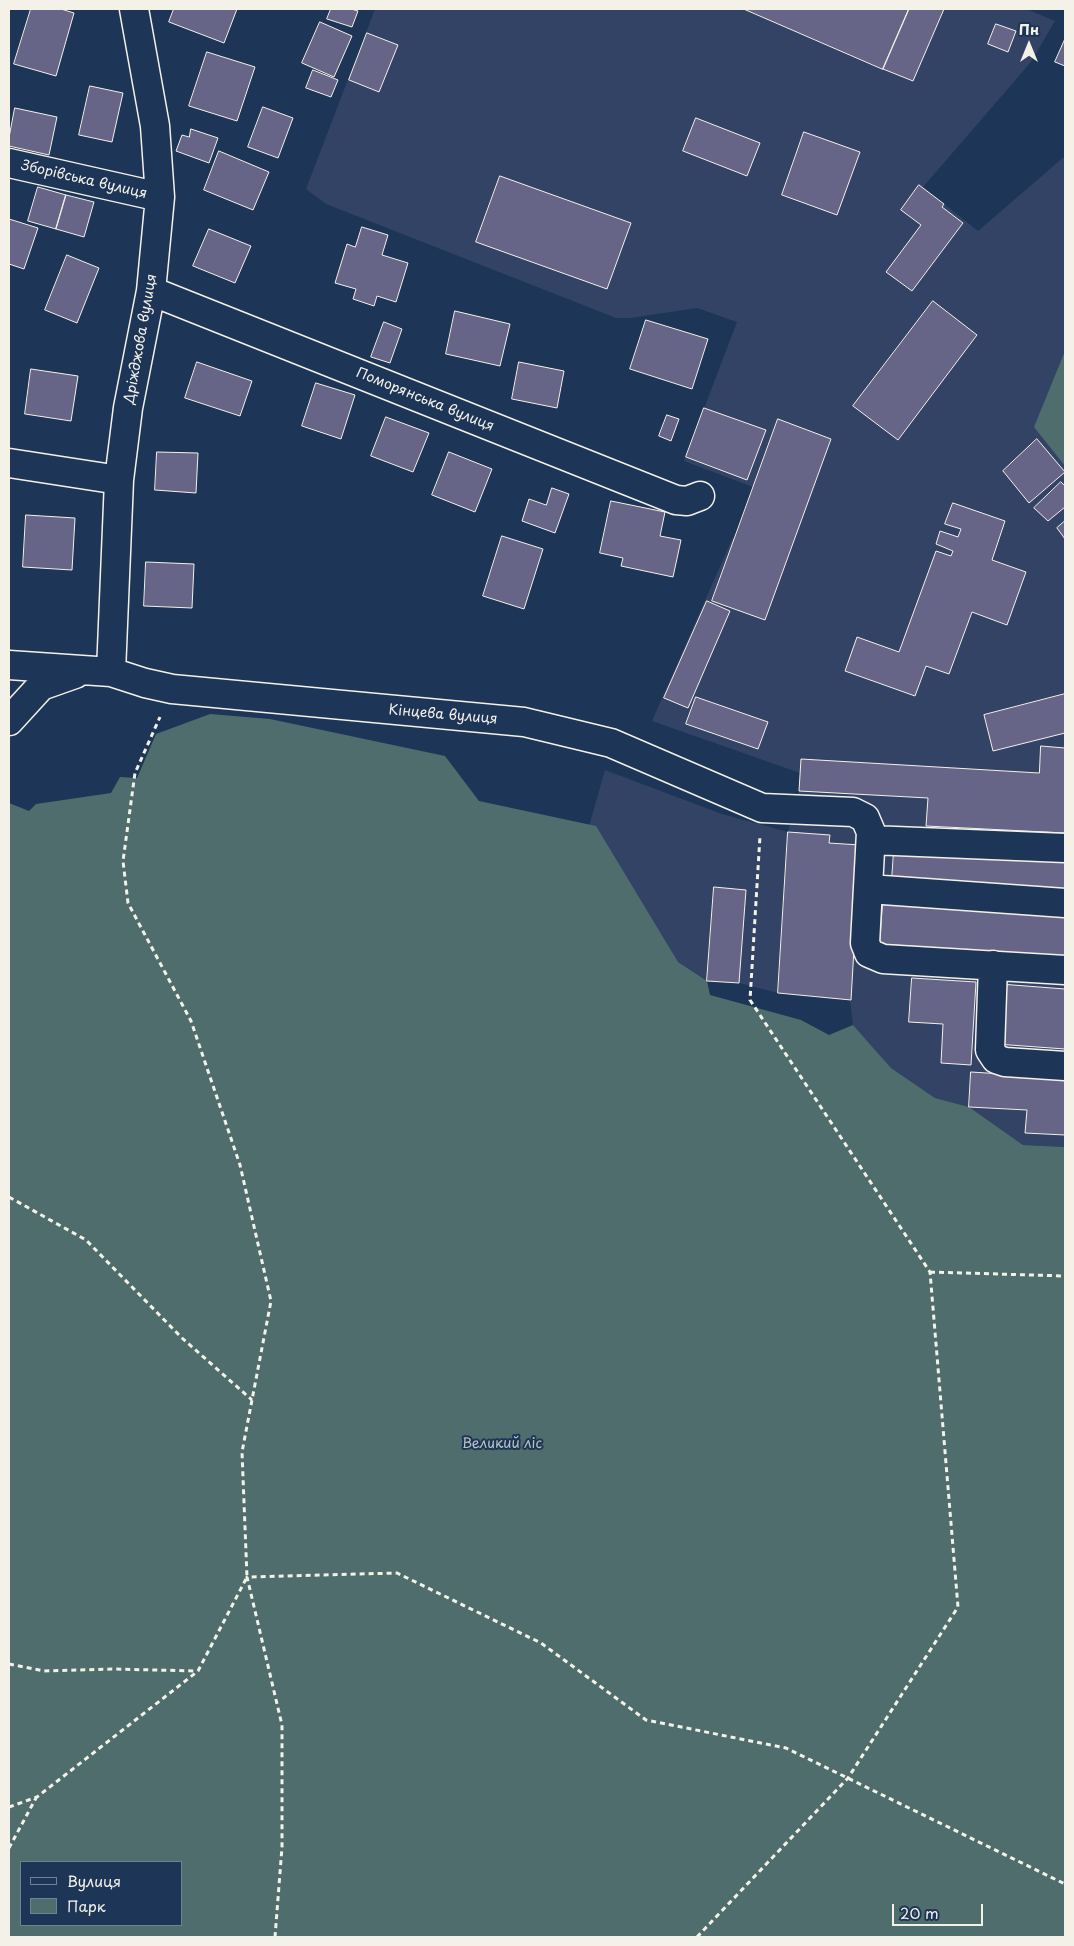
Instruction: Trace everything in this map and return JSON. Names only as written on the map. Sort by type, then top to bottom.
[{"type":"street","name":"Дріжджова вулиця","points":[[111,672],[118,480],[128,408],[152,291],[160,197],[155,126],[134,9]]},
{"type":"street","name":"Зборівська вулиця","points":[[9,163],[160,197]]},
{"type":"street","name":"Поморянська вулиця","points":[[152,291],[676,500],[687,501],[700,496]]},
{"type":"street","points":[[9,463],[118,480]]},
{"type":"street","name":"Кінцева вулиця","points":[[9,665],[111,672],[172,689],[524,722],[611,743],[762,808]]},
{"type":"street","name":"Кінцева вулиця","points":[[9,721],[41,686],[72,674],[111,672]]},
{"type":"street","points":[[762,808],[853,812],[865,818],[871,832],[865,943],[869,953],[883,959],[1065,970]]},
{"type":"street","points":[[871,840],[1065,848]]},
{"type":"street","points":[[869,889],[1065,903]]},
{"type":"street","points":[[993,965],[990,1050],[996,1059],[1005,1062],[1065,1066]]},
{"type":"path","points":[[172,689],[135,772],[123,861],[128,903],[191,1021],[240,1164],[271,1301],[242,1452],[247,1577],[282,1725],[282,1847],[275,1937]]},
{"type":"path","points":[[697,1937],[848,1778],[958,1606],[930,1272],[750,1000],[762,808]]},
{"type":"path","points":[[9,1197],[86,1240],[182,1338],[252,1400]]},
{"type":"path","points":[[930,1272],[1065,1276]]},
{"type":"path","points":[[247,1577],[397,1573],[541,1643],[646,1720],[786,1748],[1065,1884]]},
{"type":"path","points":[[9,1807],[37,1797],[198,1671],[247,1577]]},
{"type":"path","points":[[9,1664],[44,1671],[112,1669],[198,1671]]},
{"type":"path","points":[[9,1848],[37,1797]]},
{"type":"shaded area","points":[[375,9],[1026,9],[1055,21],[1031,62],[923,187],[978,231],[1065,156],[1065,1147],[1023,1145],[969,1107],[935,1098],[891,1068],[853,1025],[850,1000],[778,993],[739,983],[707,981],[634,933],[587,833],[605,770],[722,814],[788,832],[799,791],[800,773],[652,721],[732,539],[736,535],[753,487],[684,461],[737,322],[697,308],[631,318],[616,318],[326,204],[306,189]]},
{"type":"green space","points":[[1065,351],[1065,466],[1034,427]]},
{"type":"green space","name":"Великий ліс","points":[[210,714],[270,719],[445,756],[479,801],[596,826],[678,962],[707,981],[710,995],[801,1020],[829,1035],[853,1025],[891,1068],[935,1098],[969,1107],[1023,1145],[1065,1147],[1065,1937],[9,1937],[9,803],[29,811],[36,804],[111,793],[120,777],[137,778],[156,734]]},
{"type":"building","points":[[31,9],[61,9],[74,13],[56,76],[14,64]]},
{"type":"building","points":[[174,9],[237,9],[224,43],[169,22]]},
{"type":"building","points":[[331,9],[358,11],[352,27],[327,19]]},
{"type":"building","points":[[744,9],[909,9],[883,69]]},
{"type":"building","points":[[909,9],[944,9],[913,81],[883,69]]},
{"type":"building","points":[[320,22],[352,36],[334,77],[302,63]]},
{"type":"building","points":[[996,24],[1016,31],[1008,52],[988,44]]},
{"type":"building","points":[[367,33],[398,45],[379,92],[349,80]]},
{"type":"building","points":[[1065,39],[1065,66],[1055,62]]},
{"type":"building","points":[[207,52],[255,67],[237,121],[189,106]]},
{"type":"building","points":[[313,70],[338,80],[331,97],[306,88]]},
{"type":"building","points":[[90,86],[123,93],[112,142],[79,135]]},
{"type":"building","points":[[263,107],[293,118],[278,158],[248,147]]},
{"type":"building","points":[[15,108],[57,117],[49,155],[9,146]]},
{"type":"building","points":[[696,118],[760,143],[747,176],[683,151]]},
{"type":"building","points":[[191,129],[218,138],[209,163],[176,151],[182,135],[189,137]]},
{"type":"building","points":[[804,132],[860,152],[837,215],[782,195]]},
{"type":"building","points":[[219,151],[269,172],[253,210],[204,190]]},
{"type":"building","points":[[500,176],[631,223],[607,289],[476,242]]},
{"type":"building","points":[[919,185],[944,204],[942,207],[963,223],[912,291],[886,272],[921,225],[901,210]]},
{"type":"building","points":[[38,187],[66,195],[56,229],[28,221]]},
{"type":"building","points":[[66,195],[94,202],[84,237],[56,229]]},
{"type":"building","points":[[9,219],[38,228],[24,269],[9,264]]},
{"type":"building","points":[[362,227],[388,235],[382,255],[408,263],[396,302],[377,296],[374,306],[353,299],[356,289],[335,283],[347,244],[355,247]]},
{"type":"building","points":[[209,229],[251,246],[235,283],[193,266]]},
{"type":"building","points":[[67,255],[99,268],[77,323],[45,310]]},
{"type":"building","points":[[933,301],[977,335],[898,440],[853,406]]},
{"type":"building","points":[[455,311],[510,324],[500,366],[446,354]]},
{"type":"building","points":[[646,320],[708,339],[692,389],[630,369]]},
{"type":"building","points":[[384,322],[402,329],[390,363],[371,357]]},
{"type":"building","points":[[197,362],[252,381],[240,416],[185,398]]},
{"type":"building","points":[[519,362],[564,371],[557,408],[512,399]]},
{"type":"building","points":[[31,369],[78,376],[71,421],[25,414]]},
{"type":"building","points":[[316,383],[355,395],[341,439],[302,426]]},
{"type":"building","points":[[704,408],[766,430],[747,480],[686,457]]},
{"type":"building","points":[[667,415],[679,419],[671,441],[659,436]]},
{"type":"building","points":[[386,417],[429,433],[413,472],[371,456]]},
{"type":"building","points":[[778,419],[831,439],[765,620],[712,601]]},
{"type":"building","points":[[1037,439],[1065,472],[1029,503],[1003,471]]},
{"type":"building","points":[[157,452],[198,453],[196,493],[155,490]]},
{"type":"building","points":[[449,452],[492,469],[475,512],[432,495]]},
{"type":"building","points":[[1061,482],[1065,486],[1065,507],[1048,521],[1034,508]]},
{"type":"building","points":[[552,488],[569,494],[555,533],[522,521],[529,499],[546,505]]},
{"type":"building","points":[[611,501],[665,512],[660,536],[681,540],[673,577],[621,566],[623,558],[600,553]]},
{"type":"building","points":[[953,503],[1005,521],[992,560],[1026,572],[1007,625],[972,612],[949,674],[926,666],[915,696],[845,671],[857,637],[899,652],[936,551],[951,556],[953,551],[936,544],[940,531],[958,537],[961,529],[945,524]]},
{"type":"building","points":[[26,515],[75,518],[72,570],[23,567]]},
{"type":"building","points":[[1065,521],[1065,539],[1057,528]]},
{"type":"building","points":[[502,536],[543,549],[524,609],[483,596]]},
{"type":"building","points":[[146,562],[194,564],[192,608],[144,606]]},
{"type":"building","points":[[707,601],[730,611],[688,708],[664,698]]},
{"type":"building","points":[[1065,694],[1065,733],[993,751],[984,715]]},
{"type":"building","points":[[696,697],[768,722],[758,749],[686,724]]},
{"type":"building","points":[[1041,746],[1065,748],[1065,833],[926,826],[928,798],[799,791],[801,759],[1039,773]]},
{"type":"building","points":[[788,832],[830,835],[829,843],[860,845],[851,1000],[778,993]]},
{"type":"building","points":[[894,850],[1065,860],[1065,891],[892,880]]},
{"type":"building","points":[[714,887],[746,890],[739,983],[707,981]]},
{"type":"building","points":[[883,902],[1065,915],[1065,957],[880,944]]},
{"type":"building","points":[[912,978],[976,982],[971,1065],[941,1063],[943,1024],[909,1022]]},
{"type":"building","points":[[1000,984],[1065,989],[1065,1049],[996,1044]]},
{"type":"building","points":[[971,1072],[1065,1078],[1065,1135],[1025,1133],[1027,1110],[969,1107]]}]
